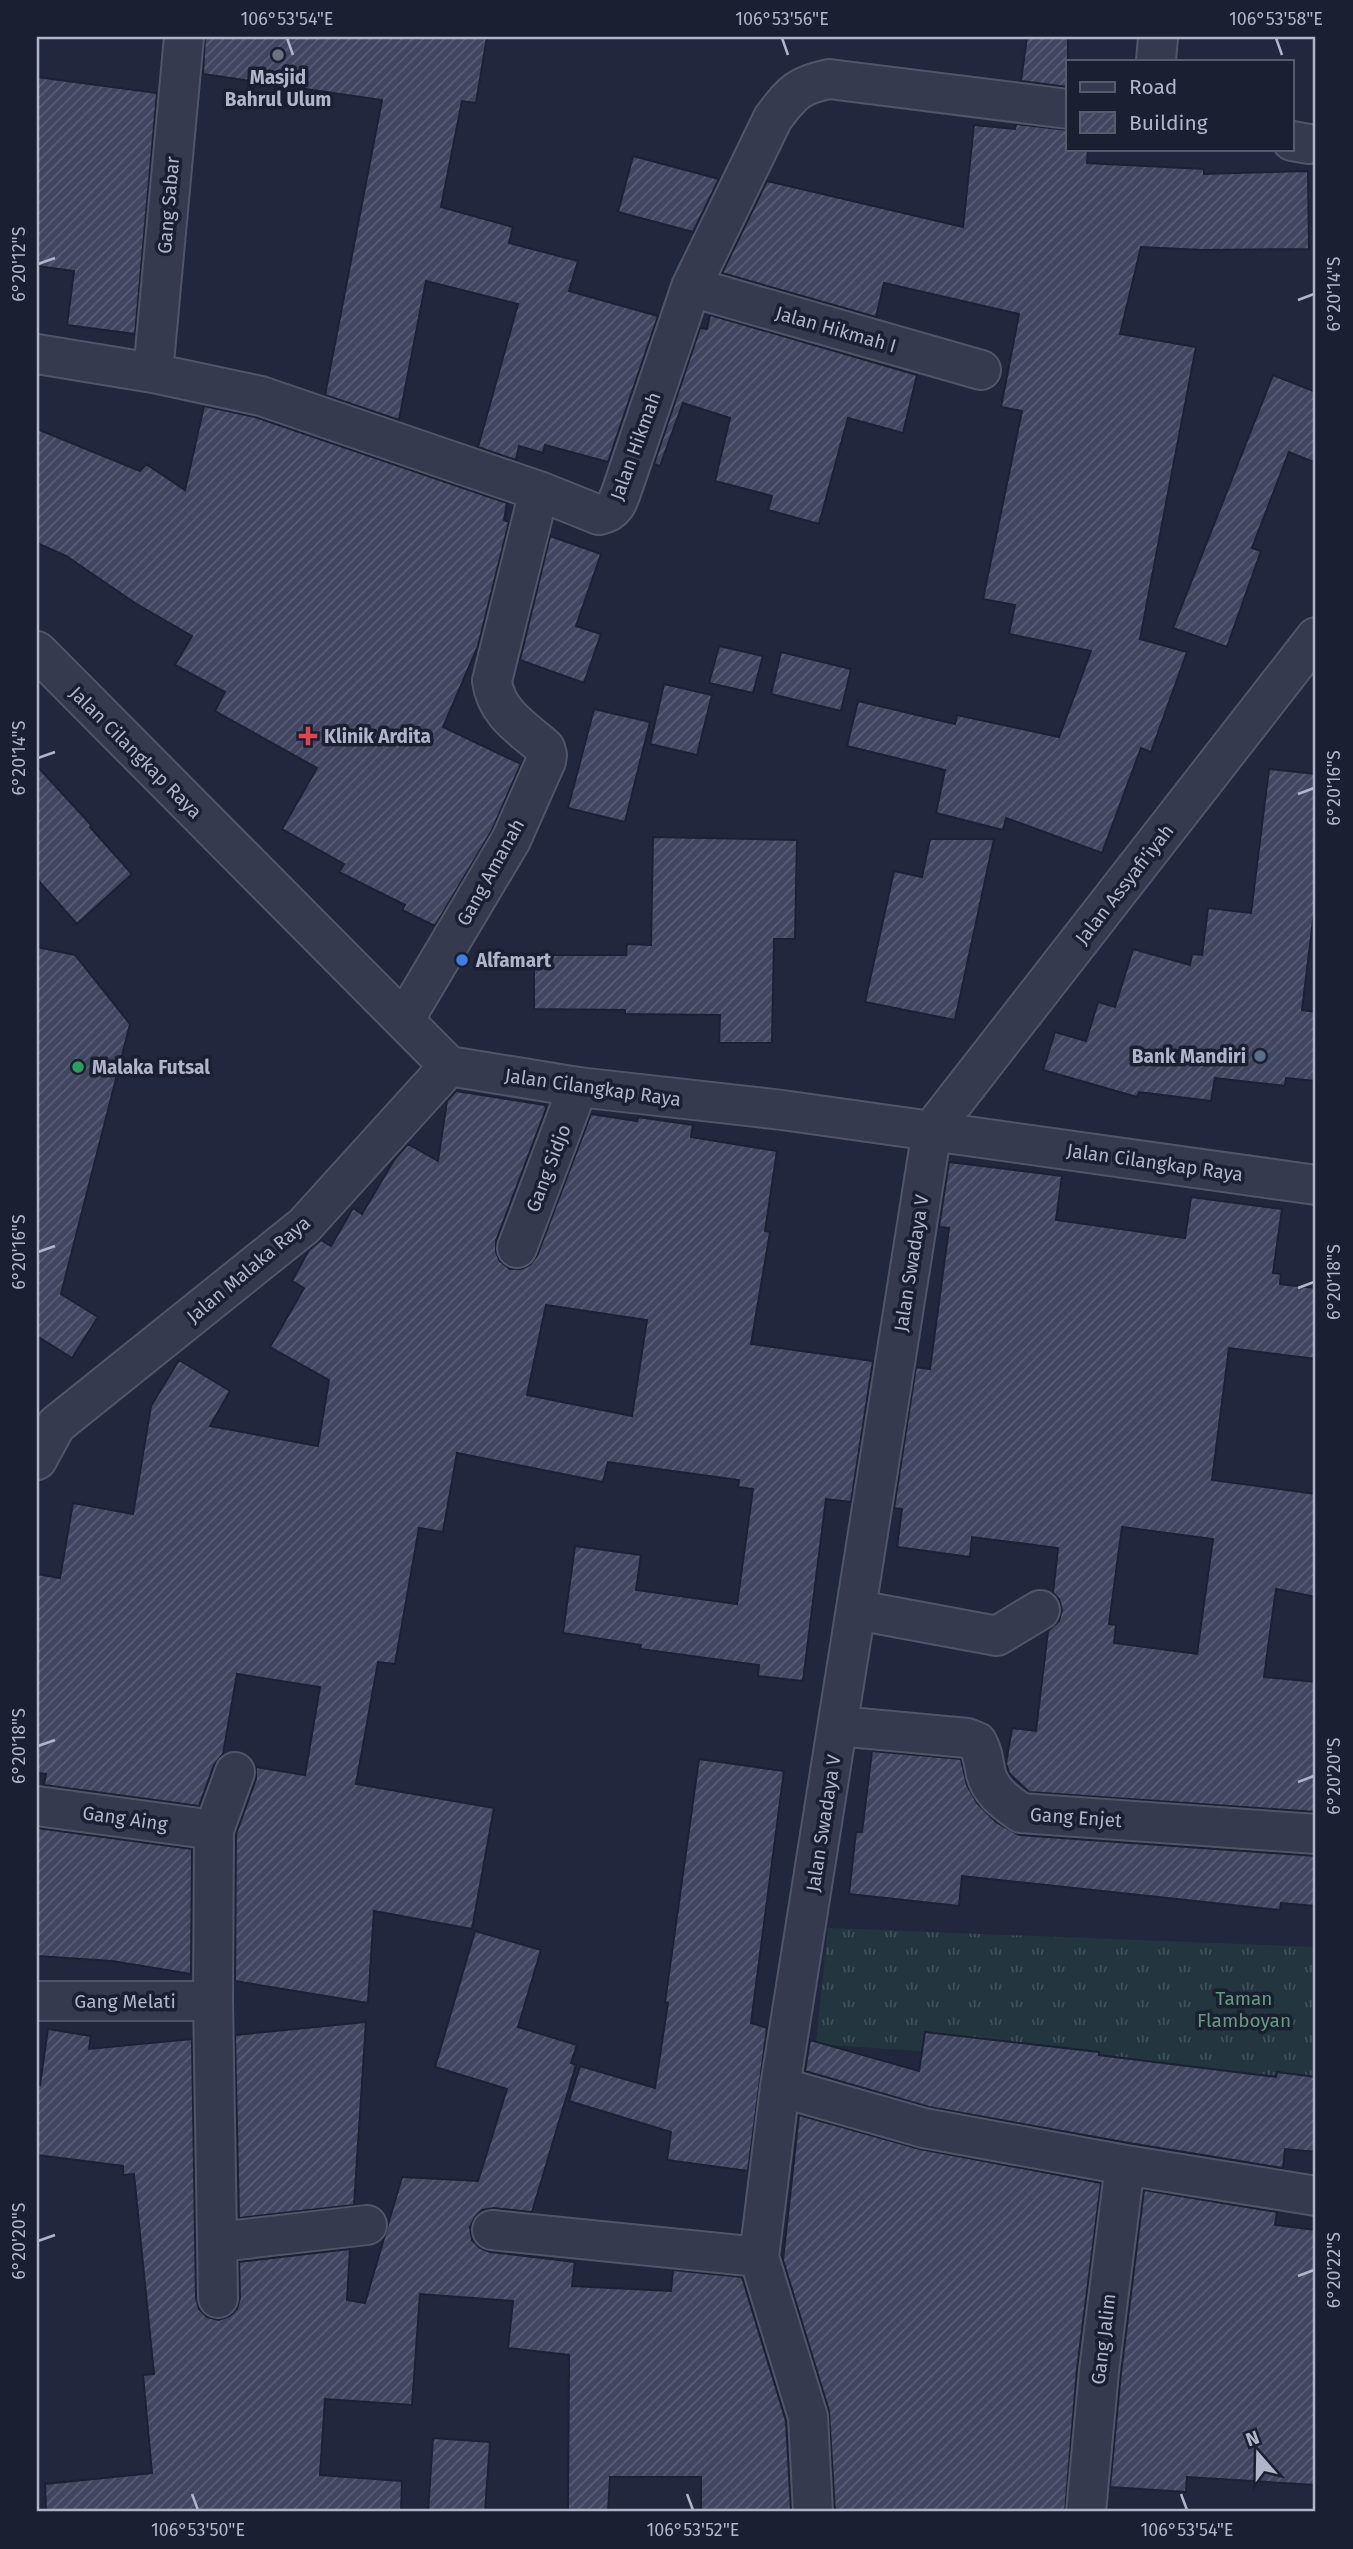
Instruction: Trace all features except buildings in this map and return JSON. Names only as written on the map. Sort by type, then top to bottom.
[{"type":"street","name":"Gang Sabar","points":[[153,373],[184,37]]},
{"type":"street","points":[[1156,60],[1158,37]]},
{"type":"street","name":"Jalan Hikmah","points":[[37,354],[153,373],[261,396],[539,491],[598,515],[608,513],[616,505],[691,288],[773,118],[789,97],[806,84],[830,79],[1066,109]]},
{"type":"street","name":"Jalan Hikmah I","points":[[691,288],[981,370]]},
{"type":"street","name":"Gang Amanah","points":[[404,1020],[511,840],[546,761],[545,748],[505,713],[494,697],[492,681],[539,491]]},
{"type":"street","name":"Jalan Assyafi'iyah","points":[[932,1130],[1316,637]]},
{"type":"street","name":"Jalan Cilangkap Raya","points":[[37,651],[449,1066],[578,1087],[782,1110],[1316,1185]]},
{"type":"street","name":"Jalan Malaka Raya","points":[[37,1460],[56,1425],[304,1226],[449,1066]]},
{"type":"street","name":"Gang Sidjo","points":[[517,1248],[578,1087]]},
{"type":"street","name":"Jalan Swadaya V","points":[[813,2512],[808,2417],[759,2257],[780,2087],[932,1130]]},
{"type":"street","points":[[857,1610],[997,1636],[1040,1610]]},
{"type":"street","name":"Gang Enjet","points":[[838,1726],[967,1738],[977,1742],[984,1754],[985,1773],[993,1789],[1005,1803],[1021,1813],[1316,1834]]},
{"type":"street","points":[[218,2298],[213,2001],[214,1830],[234,1772]]},
{"type":"street","name":"Gang Aing","points":[[37,1806],[214,1830]]},
{"type":"street","name":"Gang Melati","points":[[37,2001],[213,2001]]},
{"type":"street","points":[[780,2087],[924,2128],[1125,2165],[1316,2196]]},
{"type":"street","name":"Gang Jalim","points":[[1086,2512],[1099,2371],[1125,2165]]},
{"type":"street","points":[[219,2242],[367,2225]]},
{"type":"street","points":[[492,2230],[759,2257]]},
{"type":"green space","name":"Taman Flamboyan","points":[[828,1928],[1316,1947],[1316,2078],[816,2044]]},
{"type":"place","name":"Masjid Bahrul Ulum","points":[[278,55]]},
{"type":"place","name":"Klinik Ardita","points":[[308,736]]},
{"type":"place","name":"Alfamart","points":[[462,960]]},
{"type":"place","name":"Bank Mandiri","points":[[1260,1056]]},
{"type":"place","name":"Malaka Futsal","points":[[78,1067]]}]
